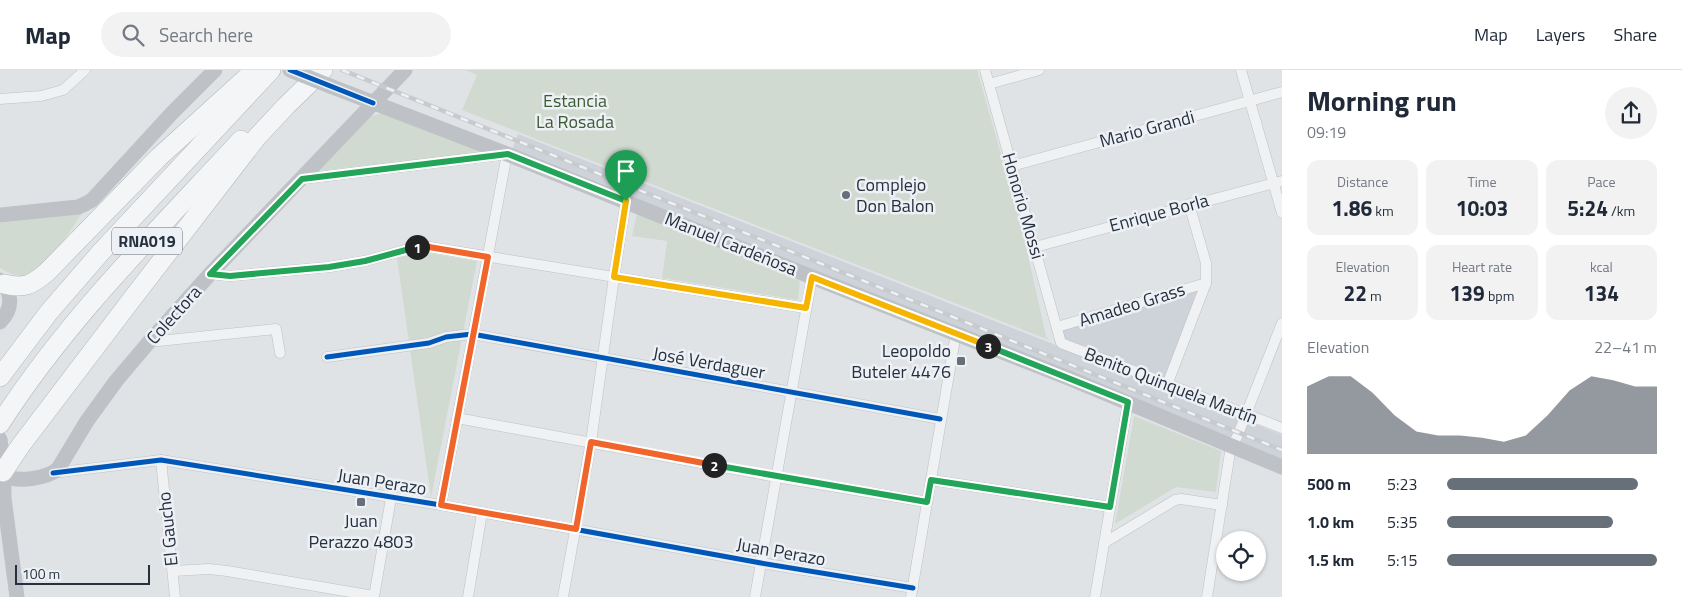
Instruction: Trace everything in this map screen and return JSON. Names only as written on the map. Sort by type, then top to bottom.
[{"type":"highway","points":[[2,282],[21,287],[40,278],[159,157],[254,70]]},
{"type":"highway","name":"RNA019","points":[[0,376],[34,331],[101,252],[271,70]]},
{"type":"highway","name":"RNA019","points":[[0,424],[41,365],[90,304],[165,220],[308,70]]},
{"type":"highway","points":[[5,458],[257,137],[286,106],[326,78]]},
{"type":"main road","points":[[0,216],[78,207],[92,200],[172,113],[215,70]]},
{"type":"main road","name":"Manuel Cardeñosa","points":[[290,70],[326,78],[373,103],[508,154],[1128,402],[1282,468]]},
{"type":"main road","name":"Colectora","points":[[53,473],[62,464],[98,405],[149,342],[210,274],[403,72]]},
{"type":"main road","points":[[1,322],[9,309],[10,303],[9,292],[2,282]]},
{"type":"main road","points":[[5,458],[4,498],[17,597]]},
{"type":"main road","name":"Juan Perazo","points":[[5,458],[8,478],[18,480],[53,473]]},
{"type":"main road","points":[[0,532],[10,544]]},
{"type":"street","points":[[0,99],[41,96],[63,90],[85,70]]},
{"type":"street","name":"Honorio Mossi","points":[[985,70],[1061,343]]},
{"type":"street","points":[[989,84],[1039,70]]},
{"type":"street","points":[[1241,70],[1278,182],[1282,213]]},
{"type":"street","name":"Mario Grandi","points":[[1012,166],[1282,92]]},
{"type":"street","points":[[302,179],[508,154],[472,334],[441,505]]},
{"type":"street","name":"Enrique Borla","points":[[1035,247],[1278,182]]},
{"type":"street","points":[[563,597],[591,442],[626,201]]},
{"type":"street","points":[[1167,385],[1206,283],[1206,263],[1190,204]]},
{"type":"street","points":[[210,274],[230,276],[329,267],[365,261],[420,247],[806,308]]},
{"type":"street","points":[[755,597],[812,277]]},
{"type":"street","name":"Amadeo Grass","points":[[1057,327],[1206,283]]},
{"type":"street","points":[[1207,597],[1231,446],[1282,323]]},
{"type":"street","points":[[149,342],[276,329],[280,353]]},
{"type":"street","points":[[912,592],[956,333]]},
{"type":"street","name":"José Verdaguer","points":[[327,357],[429,343],[446,337],[472,334],[940,419]]},
{"type":"street","name":"Benito Quinquela Martín","points":[[1061,343],[1282,428]]},
{"type":"street","points":[[1095,597],[1128,402]]},
{"type":"street","points":[[457,418],[776,477],[927,502]]},
{"type":"street","name":"Juan Perazo","points":[[53,473],[161,460],[441,505],[912,592]]},
{"type":"street","name":"El Gaucho","points":[[161,460],[175,597]]},
{"type":"street","points":[[931,480],[1110,507]]},
{"type":"street","points":[[173,571],[209,569],[227,571],[374,596],[390,498]]},
{"type":"street","points":[[1104,543],[1175,500],[1182,499],[1222,505]]},
{"type":"street","points":[[468,597],[482,513]]},
{"type":"shaded area","points":[[518,134],[1239,417],[1231,439],[512,150]]},
{"type":"shaded area","points":[[1202,287],[1165,380],[1063,340],[1060,329]]},
{"type":"shaded area","points":[[1248,421],[1282,435],[1282,459],[1240,442]]},
{"type":"green space","name":"Complejo Don Balon","points":[[465,70],[977,70],[1022,228],[1046,336],[1049,340],[462,110],[477,75]]},
{"type":"green space","points":[[385,112],[487,152],[318,171],[369,117]]},
{"type":"green space","points":[[82,213],[64,241],[40,268],[31,274],[22,276],[13,275],[0,268],[0,223]]},
{"type":"green space","points":[[637,213],[800,281],[798,300],[662,278],[667,241],[632,236]]},
{"type":"green space","points":[[422,252],[477,261],[431,497],[397,258]]},
{"type":"green space","points":[[1134,416],[1221,451],[1216,492],[1176,487],[1115,524]]},
{"type":"railway","points":[[342,70],[1282,450]]},
{"type":"cycle path","points":[[290,70],[373,103]]},
{"type":"cycle path","points":[[327,357],[429,343],[446,337],[472,334],[940,419]]},
{"type":"cycle path","points":[[53,473],[161,460],[441,505],[761,563],[913,588]]},
{"type":"place","name":"Complejo Don Balon","points":[[846,195]]},
{"type":"place","name":"Leopoldo Buteler 4476","points":[[961,361]]},
{"type":"place","name":"Juan Perazzo 4803","points":[[361,502]]},
{"type":"route","points":[[508,154],[626,201],[614,277],[806,308],[812,277],[1128,402],[1110,507],[931,480],[927,502],[776,477],[591,442],[576,529],[441,505],[488,257],[420,247],[365,261],[329,267],[230,276],[210,274],[302,179],[508,154]]},
{"type":"park label","name":"Estancia La Rosada","points":[[575,111]]}]
